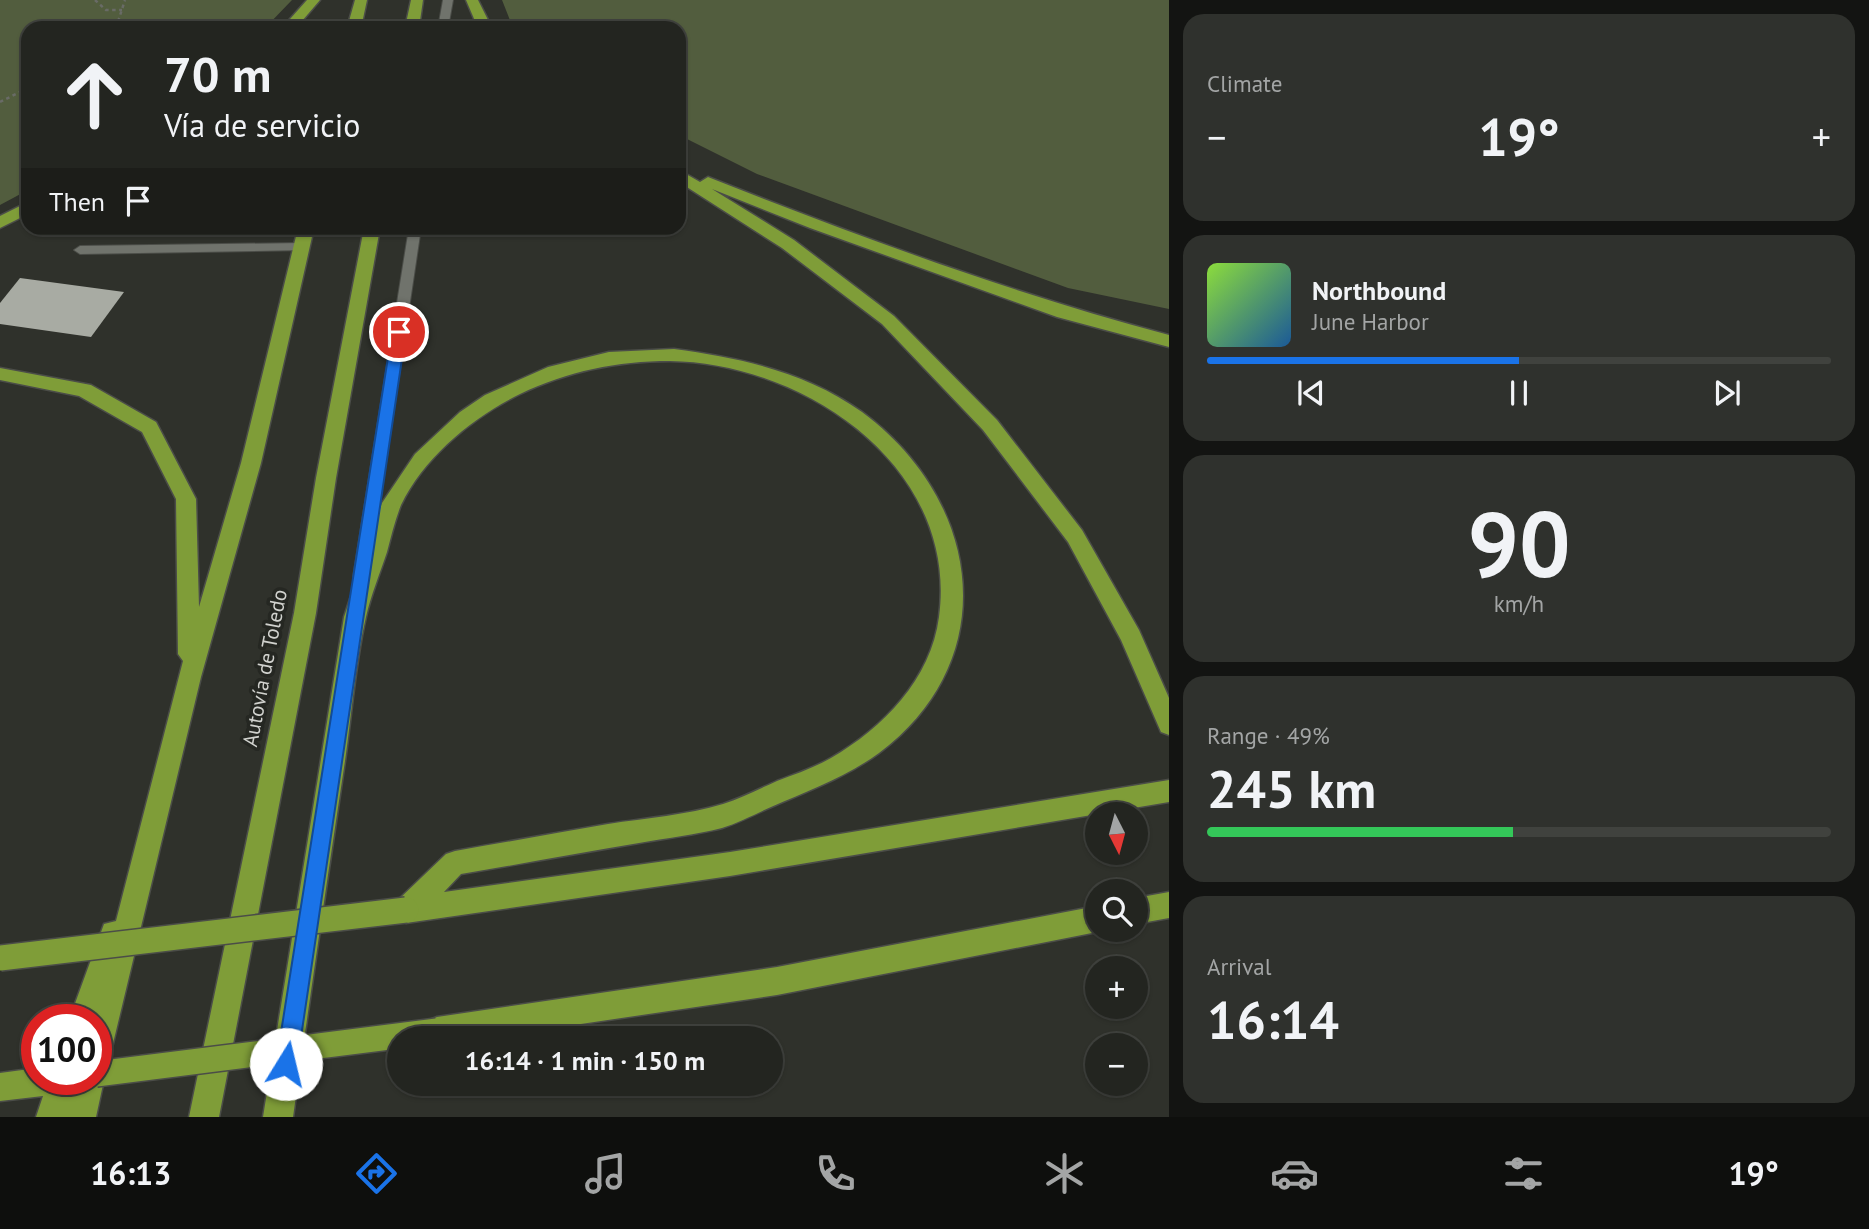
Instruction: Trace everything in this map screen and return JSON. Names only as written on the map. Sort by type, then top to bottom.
[{"type":"highway","points":[[295,21],[314,0]]},
{"type":"highway","points":[[356,21],[361,0]]},
{"type":"highway","points":[[413,21],[417,0]]},
{"type":"highway","points":[[472,0],[480,21]]},
{"type":"highway","points":[[686,176],[935,269],[1063,313],[1169,341]]},
{"type":"highway","points":[[686,178],[788,244],[888,320],[990,425],[1074,536],[1131,637],[1169,725]]},
{"type":"highway","points":[[0,223],[21,211]]},
{"type":"highway","name":"Autovía de Toledo","points":[[204,1117],[305,613],[326,478],[371,235]]},
{"type":"highway","points":[[109,1004],[190,677],[251,463],[304,237]]},
{"type":"highway","points":[[278,1117],[355,617],[392,503],[422,459],[460,424],[492,400],[548,373],[578,364],[641,355],[674,355],[738,364],[799,384],[855,416],[880,436],[920,484],[935,511],[946,540],[952,570],[953,601],[948,632],[938,662],[921,692],[899,719],[881,736],[836,768],[722,816],[455,863],[405,910]]},
{"type":"highway","points":[[0,374],[84,390],[149,427],[186,499],[190,677]]},
{"type":"highway","points":[[0,958],[405,910],[730,864],[1169,791]]},
{"type":"highway","points":[[88,1004],[161,792]]},
{"type":"highway","points":[[112,1072],[438,1031],[777,981],[1085,921]]},
{"type":"highway","points":[[0,1087],[21,1084]]},
{"type":"highway","points":[[51,1117],[58,1095]]},
{"type":"highway","points":[[81,1117],[86,1095]]},
{"type":"lane","points":[[444,21],[448,0]]},
{"type":"lane","points":[[355,617],[414,235]]},
{"type":"lane","points":[[80,250],[304,237]]},
{"type":"path","points":[[95,0],[106,10],[122,10]]},
{"type":"path","points":[[118,21],[125,0]]},
{"type":"path","points":[[0,102],[21,92]]},
{"type":"green space","points":[[0,0],[292,0],[272,21],[21,21],[21,194],[0,205]]},
{"type":"green space","points":[[502,0],[1169,0],[1169,309],[1068,288],[757,174],[686,138],[686,21],[510,21]]},
{"type":"building","points":[[20,278],[124,292],[91,337],[0,324],[0,303]]},
{"type":"route","points":[[286,1064],[399,332]]}]
